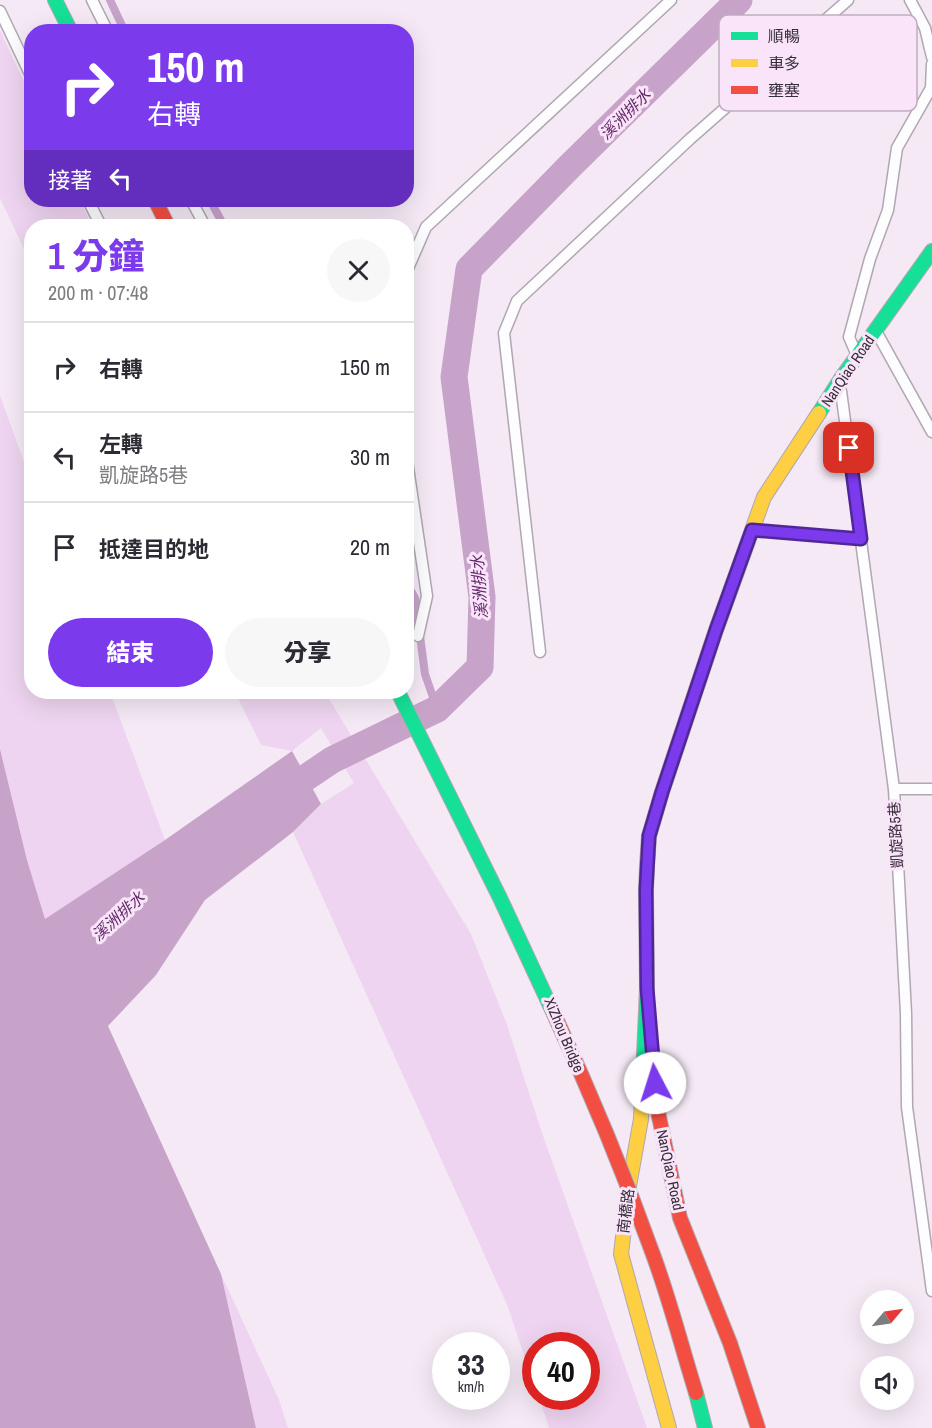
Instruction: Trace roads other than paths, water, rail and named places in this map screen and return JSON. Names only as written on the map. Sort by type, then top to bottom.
[{"type":"street","points":[[55,0],[67,24]]},
{"type":"street","name":"NanQiao Road","points":[[758,1428],[730,1343],[680,1218],[657,1107],[647,988],[646,890],[649,836],[716,630],[764,497],[840,380],[932,251]]},
{"type":"street","name":"XiZhou Bridge","points":[[401,699],[545,991],[610,1142],[652,1251],[705,1428]]},
{"type":"street","name":"南橋路","points":[[647,988],[640,1119],[621,1254],[669,1428]]},
{"type":"lane","points":[[92,0],[104,24]]},
{"type":"lane","points":[[414,255],[426,227],[671,0]]},
{"type":"lane","points":[[831,15],[848,0]]},
{"type":"lane","points":[[910,0],[925,28],[932,57]]},
{"type":"lane","points":[[0,11],[24,61]]},
{"type":"lane","points":[[857,356],[849,337],[870,260],[888,210],[897,148],[930,88],[932,64]]},
{"type":"lane","points":[[540,652],[504,333],[517,301],[722,111]]},
{"type":"lane","points":[[875,330],[932,432]]},
{"type":"lane","name":"凱旋路5巷","points":[[840,380],[894,789],[906,1013],[907,1107],[932,1291]]},
{"type":"lane","points":[[414,508],[427,596],[418,636]]},
{"type":"lane","points":[[752,530],[861,539]]},
{"type":"lane","points":[[894,789],[932,789]]},
{"type":"water","points":[[0,749],[27,860],[45,919],[165,840],[292,751],[321,804],[293,832],[205,900],[156,975],[108,1026],[221,1274],[256,1428],[0,1428]]},
{"type":"waterway","points":[[110,0],[121,24]]},
{"type":"waterway","name":"溪洲排水","points":[[724,15],[739,0]]},
{"type":"waterway","name":"溪洲排水","points":[[277,797],[332,760],[437,709],[480,667],[482,597],[454,377],[469,269],[719,20]]},
{"type":"waterway","points":[[214,207],[220,219]]},
{"type":"waterway","points":[[414,596],[425,674],[437,709]]}]
